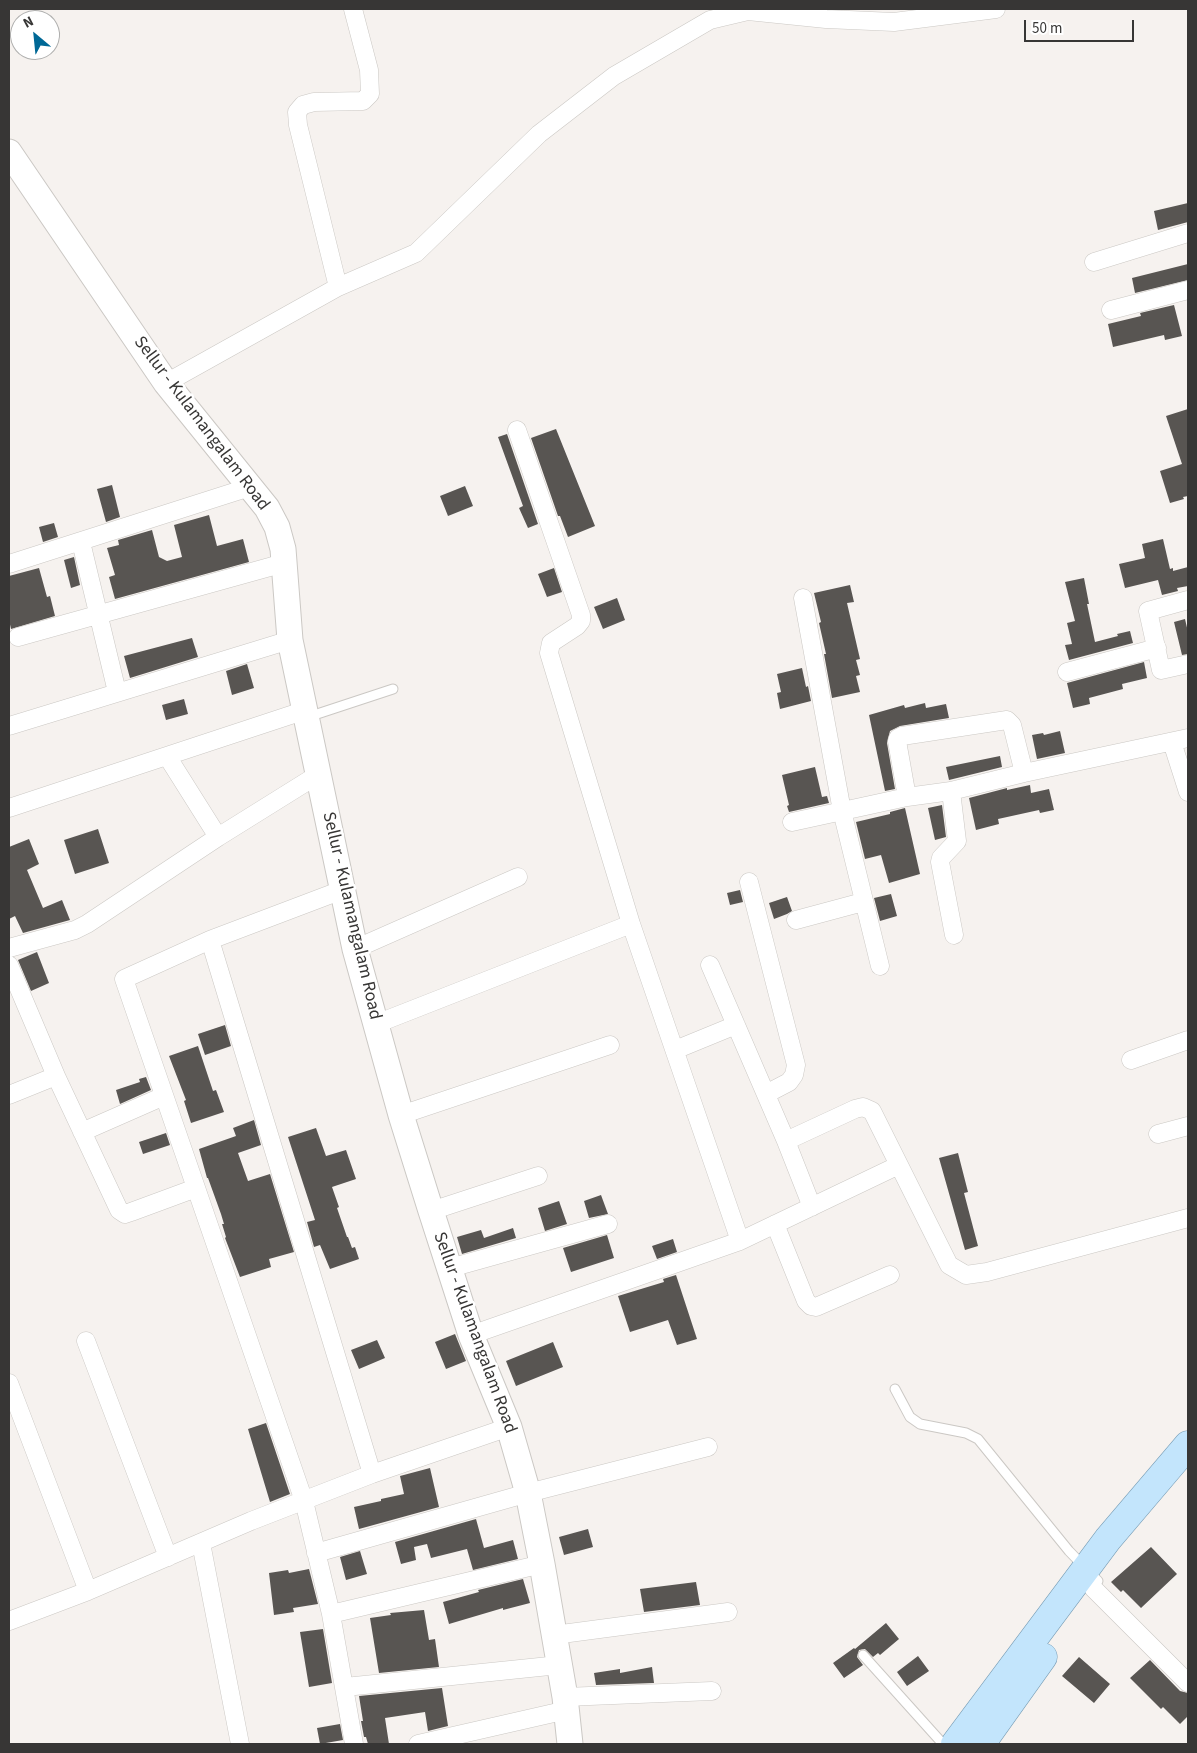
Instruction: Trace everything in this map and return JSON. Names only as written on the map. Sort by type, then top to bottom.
[{"type":"main road","name":"Sellur - Kulamangalam Road","points":[[9,152],[166,383],[267,508],[277,527],[283,549],[290,640],[355,949],[401,1114],[431,1211],[471,1335],[509,1427],[528,1493],[566,1703],[570,1744]]},
{"type":"main road","points":[[943,1741],[1108,1539],[1188,1445]]},
{"type":"main road","points":[[981,1744],[1084,1570],[1188,1474]]},
{"type":"street","points":[[338,287],[298,125],[297,112],[303,105],[314,102],[363,101],[370,94],[369,70],[353,9]]},
{"type":"street","points":[[166,383],[338,287],[416,253],[539,134],[614,76],[710,20],[748,11],[826,19],[894,22],[996,9]]},
{"type":"street","points":[[1094,262],[1188,233]]},
{"type":"street","points":[[1111,310],[1188,290]]},
{"type":"street","points":[[517,430],[581,615],[581,621],[577,626],[551,643],[548,653],[631,924],[740,1241]]},
{"type":"street","points":[[9,564],[250,487]]},
{"type":"street","points":[[82,542],[117,692]]},
{"type":"street","points":[[18,637],[284,563]]},
{"type":"street","points":[[803,598],[842,811],[880,966]]},
{"type":"street","points":[[1188,600],[1148,611],[1161,670],[1188,664]]},
{"type":"street","points":[[9,726],[290,640]]},
{"type":"street","points":[[1067,672],[1156,648]]},
{"type":"street","points":[[9,808],[167,756],[307,714]]},
{"type":"street","points":[[907,797],[897,742],[898,738],[902,736],[1007,720],[1012,725],[1024,773]]},
{"type":"street","points":[[792,822],[907,797],[951,791],[1024,773],[1180,740],[1188,792]]},
{"type":"street","points":[[167,756],[218,837]]},
{"type":"street","points":[[9,948],[76,930],[108,911],[218,837],[319,774]]},
{"type":"street","points":[[951,791],[957,841],[940,858],[940,862],[954,935]]},
{"type":"street","points":[[355,949],[518,877]]},
{"type":"street","points":[[749,882],[796,1065],[794,1075],[789,1082],[766,1094]]},
{"type":"street","points":[[342,890],[210,940],[124,979],[304,1501],[331,1614],[354,1744]]},
{"type":"street","points":[[796,920],[863,902]]},
{"type":"street","points":[[376,1024],[631,924]]},
{"type":"street","points":[[210,940],[372,1474]]},
{"type":"street","points":[[9,965],[56,1076],[119,1210],[124,1214],[196,1188]]},
{"type":"street","points":[[710,965],[786,1141],[812,1207]]},
{"type":"street","points":[[675,1050],[736,1025]]},
{"type":"street","points":[[1131,1060],[1188,1040]]},
{"type":"street","points":[[401,1114],[610,1045]]},
{"type":"street","points":[[9,1095],[56,1076]]},
{"type":"street","points":[[82,1132],[164,1096]]},
{"type":"street","points":[[786,1141],[855,1109],[864,1107],[872,1111],[949,1265],[966,1275],[987,1272],[1188,1218]]},
{"type":"street","points":[[1158,1134],[1188,1126]]},
{"type":"street","points":[[471,1335],[740,1241],[899,1166]]},
{"type":"street","points":[[431,1211],[538,1176]]},
{"type":"street","points":[[450,1268],[608,1224]]},
{"type":"street","points":[[775,1224],[806,1301],[811,1306],[816,1307],[890,1275]]},
{"type":"street","points":[[86,1341],[168,1557]]},
{"type":"street","points":[[9,1382],[88,1591]]},
{"type":"street","points":[[9,1620],[88,1591],[201,1542],[372,1474],[509,1427]]},
{"type":"street","points":[[316,1553],[528,1493],[708,1447]]},
{"type":"street","points":[[201,1542],[240,1744]]},
{"type":"street","points":[[331,1614],[542,1564]]},
{"type":"street","points":[[1084,1570],[1188,1683]]},
{"type":"street","points":[[554,1634],[728,1612]]},
{"type":"street","points":[[345,1686],[559,1665]]},
{"type":"street","points":[[418,1744],[566,1703],[712,1692]]},
{"type":"lane","points":[[307,714],[393,689]]},
{"type":"lane","points":[[895,1389],[910,1417],[920,1424],[966,1433],[978,1439],[1084,1570]]},
{"type":"lane","points":[[863,1655],[943,1741]]},
{"type":"building","points":[[1188,203],[1188,222],[1158,230],[1154,211]]},
{"type":"building","points":[[1188,264],[1188,280],[1135,293],[1132,278]]},
{"type":"building","points":[[1174,305],[1182,336],[1165,340],[1164,335],[1113,347],[1108,324],[1141,316],[1140,313]]},
{"type":"building","points":[[1188,409],[1188,496],[1170,503],[1160,471],[1182,464],[1166,416]]},
{"type":"building","points":[[556,429],[595,526],[568,537],[560,516],[558,516],[531,438]]},
{"type":"building","points":[[507,434],[538,524],[528,528],[519,508],[523,506],[498,437]]},
{"type":"building","points":[[112,485],[120,517],[106,522],[97,489]]},
{"type":"building","points":[[465,486],[473,506],[448,516],[440,496]]},
{"type":"building","points":[[209,515],[217,546],[243,539],[249,562],[115,599],[109,577],[115,575],[107,548],[119,545],[118,540],[152,530],[159,557],[167,561],[182,557],[174,525]]},
{"type":"building","points":[[54,523],[58,537],[43,542],[39,527]]},
{"type":"building","points":[[1163,539],[1170,569],[1173,568],[1173,571],[1188,567],[1188,586],[1177,588],[1178,591],[1162,595],[1158,580],[1125,588],[1119,564],[1145,558],[1142,544]]},
{"type":"building","points":[[74,557],[80,585],[71,588],[64,560]]},
{"type":"building","points":[[39,568],[47,597],[50,596],[55,616],[11,629],[9,620],[9,576]]},
{"type":"building","points":[[554,568],[562,592],[547,597],[538,574]]},
{"type":"building","points":[[1084,578],[1095,642],[1130,631],[1133,643],[1069,660],[1065,645],[1072,644],[1067,623],[1075,621],[1065,582]]},
{"type":"building","points":[[850,585],[854,602],[847,603],[860,659],[856,660],[860,675],[856,676],[860,692],[832,698],[824,654],[826,654],[819,623],[821,622],[814,593]]},
{"type":"building","points":[[617,598],[625,620],[603,629],[594,607]]},
{"type":"building","points":[[1185,619],[1188,632],[1188,654],[1182,655],[1174,622]]},
{"type":"building","points":[[192,638],[198,657],[130,678],[124,656]]},
{"type":"building","points":[[1144,662],[1147,678],[1122,684],[1123,689],[1089,698],[1090,704],[1073,708],[1067,683]]},
{"type":"building","points":[[247,664],[254,688],[232,695],[226,671]]},
{"type":"building","points":[[802,668],[811,701],[780,709],[777,693],[781,692],[777,674]]},
{"type":"building","points":[[184,699],[188,714],[166,720],[162,705]]},
{"type":"building","points":[[925,703],[926,708],[946,704],[949,718],[900,726],[890,731],[887,743],[895,789],[885,791],[869,715],[904,705],[905,708]]},
{"type":"building","points":[[1060,731],[1065,753],[1037,759],[1032,735],[1043,733],[1044,735]]},
{"type":"building","points":[[1000,756],[1002,767],[949,780],[946,767]]},
{"type":"building","points":[[815,767],[822,797],[827,796],[829,803],[789,812],[782,775]]},
{"type":"building","points":[[1030,785],[1031,793],[1049,789],[1054,810],[1040,813],[1039,810],[998,819],[999,824],[976,830],[969,798],[1007,788],[1007,790]]},
{"type":"building","points":[[942,805],[946,837],[935,840],[928,808]]},
{"type":"building","points":[[905,808],[920,874],[889,883],[881,855],[865,859],[856,822],[890,814],[890,812]]},
{"type":"building","points":[[98,829],[109,863],[75,874],[64,840]]},
{"type":"building","points":[[29,839],[39,864],[27,870],[43,908],[62,900],[70,920],[23,933],[15,916],[9,919],[9,847]]},
{"type":"building","points":[[740,890],[743,902],[730,905],[727,893]]},
{"type":"building","points":[[891,894],[897,916],[880,921],[874,898]]},
{"type":"building","points":[[787,897],[792,911],[774,919],[769,903]]},
{"type":"building","points":[[37,952],[49,983],[31,991],[18,960]]},
{"type":"building","points":[[225,1025],[231,1046],[205,1055],[198,1034]]},
{"type":"building","points":[[198,1046],[213,1091],[216,1090],[224,1112],[191,1123],[184,1101],[186,1100],[169,1056]]},
{"type":"building","points":[[146,1077],[151,1090],[120,1104],[116,1090],[140,1082],[139,1079]]},
{"type":"building","points":[[254,1120],[261,1145],[238,1153],[248,1181],[270,1174],[294,1252],[269,1259],[271,1267],[240,1277],[225,1238],[222,1224],[224,1224],[207,1178],[199,1149],[236,1136],[233,1128]]},
{"type":"building","points":[[316,1128],[326,1156],[346,1150],[356,1179],[332,1187],[347,1237],[352,1248],[355,1247],[359,1259],[330,1269],[320,1245],[314,1247],[307,1222],[315,1220],[288,1137]]},
{"type":"building","points":[[166,1133],[170,1145],[143,1154],[139,1142]]},
{"type":"building","points":[[958,1153],[968,1192],[964,1193],[978,1246],[965,1250],[939,1158]]},
{"type":"building","points":[[601,1195],[608,1214],[589,1218],[584,1201]]},
{"type":"building","points":[[559,1201],[567,1224],[545,1231],[538,1208]]},
{"type":"building","points":[[513,1228],[516,1238],[462,1254],[457,1237],[481,1230],[484,1238]]},
{"type":"building","points":[[607,1235],[614,1258],[571,1272],[563,1248]]},
{"type":"building","points":[[673,1239],[677,1252],[657,1259],[652,1246]]},
{"type":"building","points":[[676,1275],[697,1339],[677,1345],[668,1320],[630,1332],[618,1296],[664,1282],[663,1279]]},
{"type":"building","points":[[455,1334],[466,1361],[446,1369],[435,1342]]},
{"type":"building","points":[[377,1340],[385,1358],[359,1369],[351,1350]]},
{"type":"building","points":[[553,1342],[563,1367],[516,1386],[506,1361]]},
{"type":"building","points":[[266,1423],[290,1494],[270,1502],[248,1429]]},
{"type":"building","points":[[430,1468],[439,1507],[359,1529],[354,1507],[404,1494],[400,1476]]},
{"type":"building","points":[[476,1519],[484,1548],[513,1540],[518,1559],[473,1570],[467,1549],[431,1558],[427,1544],[414,1547],[416,1560],[401,1564],[395,1542]]},
{"type":"building","points":[[588,1529],[593,1547],[564,1555],[559,1537]]},
{"type":"building","points":[[1151,1547],[1177,1574],[1141,1608],[1123,1590],[1121,1592],[1111,1582]]},
{"type":"building","points":[[360,1551],[367,1574],[346,1580],[340,1557]]},
{"type":"building","points":[[309,1569],[318,1604],[293,1608],[294,1612],[274,1615],[269,1573],[288,1570],[289,1573]]},
{"type":"building","points":[[523,1579],[530,1603],[503,1610],[503,1608],[449,1624],[443,1602],[479,1592],[478,1590]]},
{"type":"building","points":[[696,1582],[700,1605],[644,1612],[640,1589]]},
{"type":"building","points":[[424,1610],[429,1640],[435,1639],[439,1667],[379,1673],[370,1618],[391,1615],[390,1613]]},
{"type":"building","points":[[886,1623],[899,1639],[880,1655],[878,1653],[873,1657],[865,1649],[859,1650],[857,1657],[863,1665],[844,1678],[833,1663],[855,1649]]},
{"type":"building","points":[[323,1629],[332,1683],[309,1687],[300,1632]]},
{"type":"building","points":[[918,1656],[929,1671],[907,1686],[897,1672]]},
{"type":"building","points":[[1079,1657],[1110,1684],[1094,1703],[1062,1676]]},
{"type":"building","points":[[1150,1660],[1180,1691],[1188,1693],[1188,1716],[1180,1724],[1163,1707],[1161,1709],[1130,1678]]},
{"type":"building","points":[[652,1667],[654,1683],[596,1685],[594,1673],[620,1669],[620,1673]]},
{"type":"building","points":[[442,1688],[448,1726],[428,1731],[425,1712],[385,1718],[389,1744],[368,1744],[366,1737],[364,1737],[361,1721],[363,1721],[359,1696]]},
{"type":"building","points":[[340,1724],[343,1740],[320,1744],[317,1728]]}]
